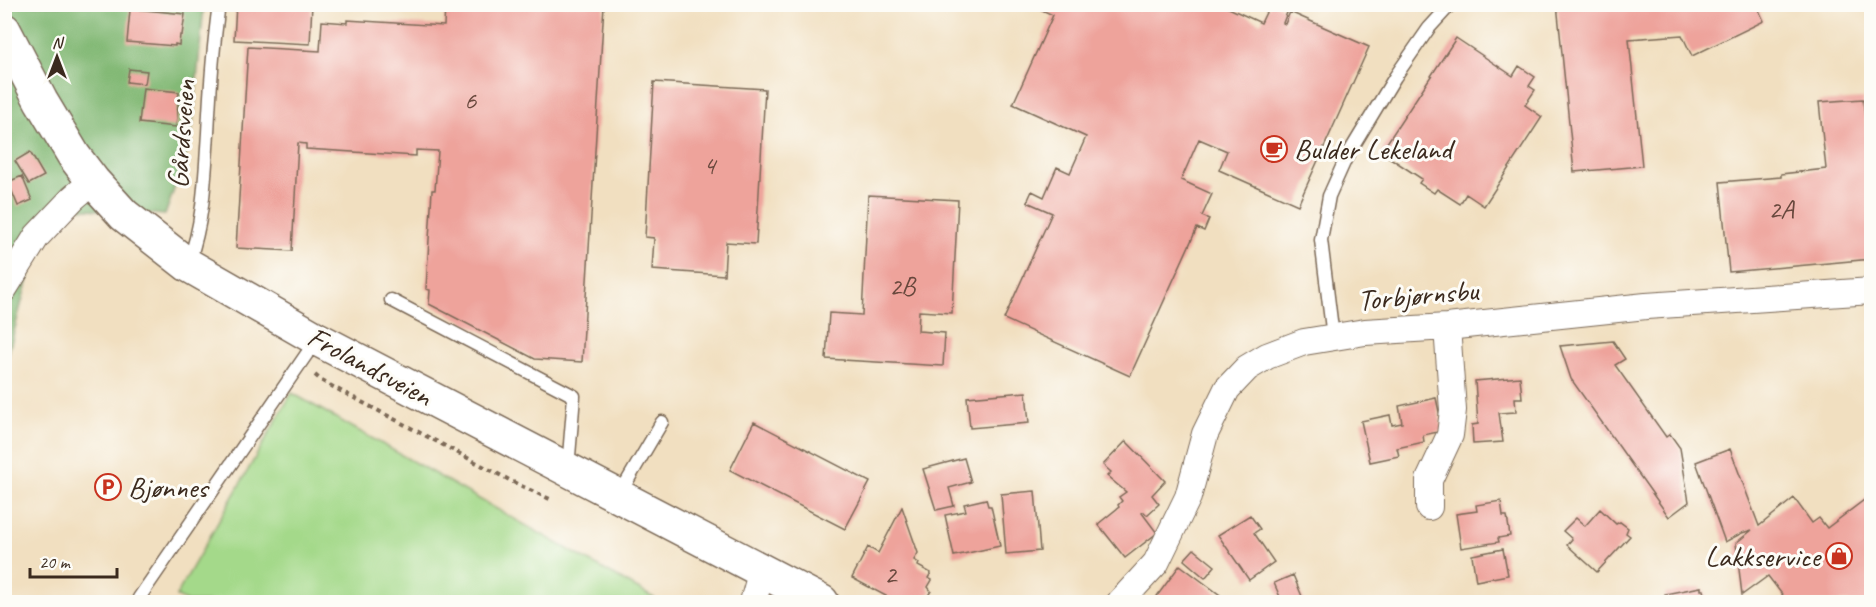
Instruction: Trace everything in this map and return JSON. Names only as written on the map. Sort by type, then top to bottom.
[{"type":"main road","name":"Frolandsveien","points":[[4,30],[41,101],[74,156],[93,181],[124,214],[188,265],[317,339],[822,603]]},
{"type":"street","points":[[4,289],[37,236],[73,198],[93,181]]},
{"type":"street","name":"Torbjørnsbu","points":[[1120,603],[1156,563],[1188,497],[1205,434],[1227,389],[1247,368],[1267,356],[1304,342],[1365,332],[1447,327],[1646,306],[1872,291]]},
{"type":"street","points":[[1429,507],[1429,480],[1450,435],[1453,410],[1447,327]]},
{"type":"street","points":[[753,603],[762,570]]},
{"type":"lane","name":"Gårdsveien","points":[[188,265],[194,248],[204,194],[212,54],[219,4]]},
{"type":"lane","points":[[1333,337],[1321,240],[1329,196],[1346,158],[1395,77],[1429,28],[1451,4]]},
{"type":"lane","points":[[391,300],[574,396],[567,469]]},
{"type":"lane","points":[[139,598],[317,339]]},
{"type":"lane","points":[[619,496],[662,422]]},
{"type":"green space","points":[[5,5],[204,5],[191,141],[165,215],[47,206],[5,366]]},
{"type":"green space","points":[[292,393],[661,602],[187,602],[176,596]]},
{"type":"building","points":[[236,4],[312,4],[310,44],[234,40]]},
{"type":"building","points":[[1029,4],[1220,4],[1261,23],[1270,4],[1275,4],[1288,10],[1283,23],[1285,24],[1290,12],[1369,47],[1298,205],[1219,170],[1227,151],[1199,139],[1181,180],[1212,194],[1202,216],[1209,219],[1204,231],[1197,228],[1130,376],[1004,319],[1052,213],[1027,202],[1032,191],[1044,197],[1057,167],[1070,173],[1086,137],[1013,104],[1053,15]]},
{"type":"building","points":[[1557,4],[1626,4],[1626,8],[1666,4],[1756,4],[1764,21],[1692,56],[1682,35],[1629,39],[1642,166],[1574,172]]},
{"type":"building","points":[[445,5],[604,5],[582,362],[535,359],[429,304],[430,290],[426,289],[432,190],[435,190],[438,151],[416,150],[416,156],[306,149],[306,144],[298,143],[292,251],[236,248],[248,47],[320,51],[322,21],[347,23],[347,20],[444,26]]},
{"type":"building","points":[[130,10],[185,14],[179,45],[127,42]]},
{"type":"building","points":[[1456,38],[1513,76],[1519,66],[1535,77],[1529,86],[1535,90],[1525,105],[1542,117],[1484,206],[1466,194],[1460,204],[1437,189],[1434,193],[1419,183],[1422,179],[1381,152]]},
{"type":"building","points":[[129,69],[147,71],[145,84],[127,82]]},
{"type":"building","points":[[654,82],[765,89],[756,244],[726,242],[724,275],[652,270],[654,238],[645,237]]},
{"type":"building","points":[[143,88],[179,92],[176,127],[139,123]]},
{"type":"building","points":[[1863,99],[1870,166],[1872,165],[1872,259],[1729,272],[1720,182],[1781,177],[1781,174],[1826,169],[1819,102]]},
{"type":"building","points":[[30,152],[44,176],[29,184],[15,161]]},
{"type":"building","points":[[22,176],[32,200],[18,206],[8,182]]},
{"type":"building","points":[[868,195],[958,200],[952,313],[919,311],[918,331],[945,333],[943,366],[826,359],[829,313],[862,315]]},
{"type":"building","points":[[1613,341],[1625,359],[1615,365],[1666,437],[1670,434],[1680,448],[1689,502],[1669,517],[1571,379],[1560,346]]},
{"type":"building","points":[[1520,377],[1522,398],[1515,398],[1516,412],[1499,413],[1503,442],[1473,444],[1472,425],[1478,424],[1475,381]]},
{"type":"building","points":[[1026,392],[1029,423],[970,428],[967,397]]},
{"type":"building","points":[[1436,398],[1443,431],[1423,435],[1424,442],[1397,448],[1399,456],[1370,462],[1361,421],[1390,415],[1392,425],[1402,423],[1399,406]]},
{"type":"building","points":[[754,422],[870,482],[845,529],[730,470]]},
{"type":"building","points":[[1126,441],[1165,481],[1152,495],[1159,504],[1147,515],[1142,513],[1157,533],[1125,558],[1098,524],[1119,507],[1122,501],[1119,497],[1126,492],[1107,476],[1111,472],[1103,465]]},
{"type":"building","points":[[1730,449],[1759,526],[1794,498],[1812,523],[1819,518],[1827,528],[1872,494],[1872,602],[1788,602],[1768,576],[1742,595],[1736,543],[1752,530],[1725,542],[1696,462]]},
{"type":"building","points":[[964,458],[971,482],[949,488],[954,506],[936,510],[923,469]]},
{"type":"building","points":[[1035,491],[1040,551],[1006,554],[1001,494]]},
{"type":"building","points":[[986,499],[988,506],[991,506],[1000,546],[954,556],[945,515],[966,511],[964,504]]},
{"type":"building","points":[[1501,501],[1503,516],[1507,516],[1510,536],[1498,538],[1499,542],[1461,548],[1456,514],[1477,511],[1476,505]]},
{"type":"building","points":[[902,507],[918,553],[914,560],[919,563],[918,566],[931,573],[928,578],[932,580],[928,587],[931,591],[924,602],[897,602],[852,578],[868,547],[878,553]]},
{"type":"building","points":[[1600,509],[1616,524],[1620,522],[1628,528],[1626,533],[1630,536],[1597,572],[1567,545],[1572,539],[1563,531],[1576,518],[1585,526]]},
{"type":"building","points":[[1250,515],[1260,529],[1254,533],[1274,562],[1249,580],[1218,535]]},
{"type":"building","points":[[1194,549],[1215,566],[1205,578],[1184,560]]},
{"type":"building","points":[[1503,549],[1508,575],[1476,581],[1472,555]]},
{"type":"building","points":[[1180,565],[1220,595],[1215,602],[1165,602],[1157,596]]},
{"type":"building","points":[[1293,575],[1304,601],[1267,602],[1280,597],[1274,583]]},
{"type":"building","points":[[1701,587],[1707,602],[1666,602],[1665,594]]},
{"type":"place","name":"Bulder Lekeland","points":[[1274,149]]},
{"type":"place","name":"Bjønnes","points":[[108,487]]},
{"type":"place","name":"Lakkservice","points":[[1839,556]]}]
